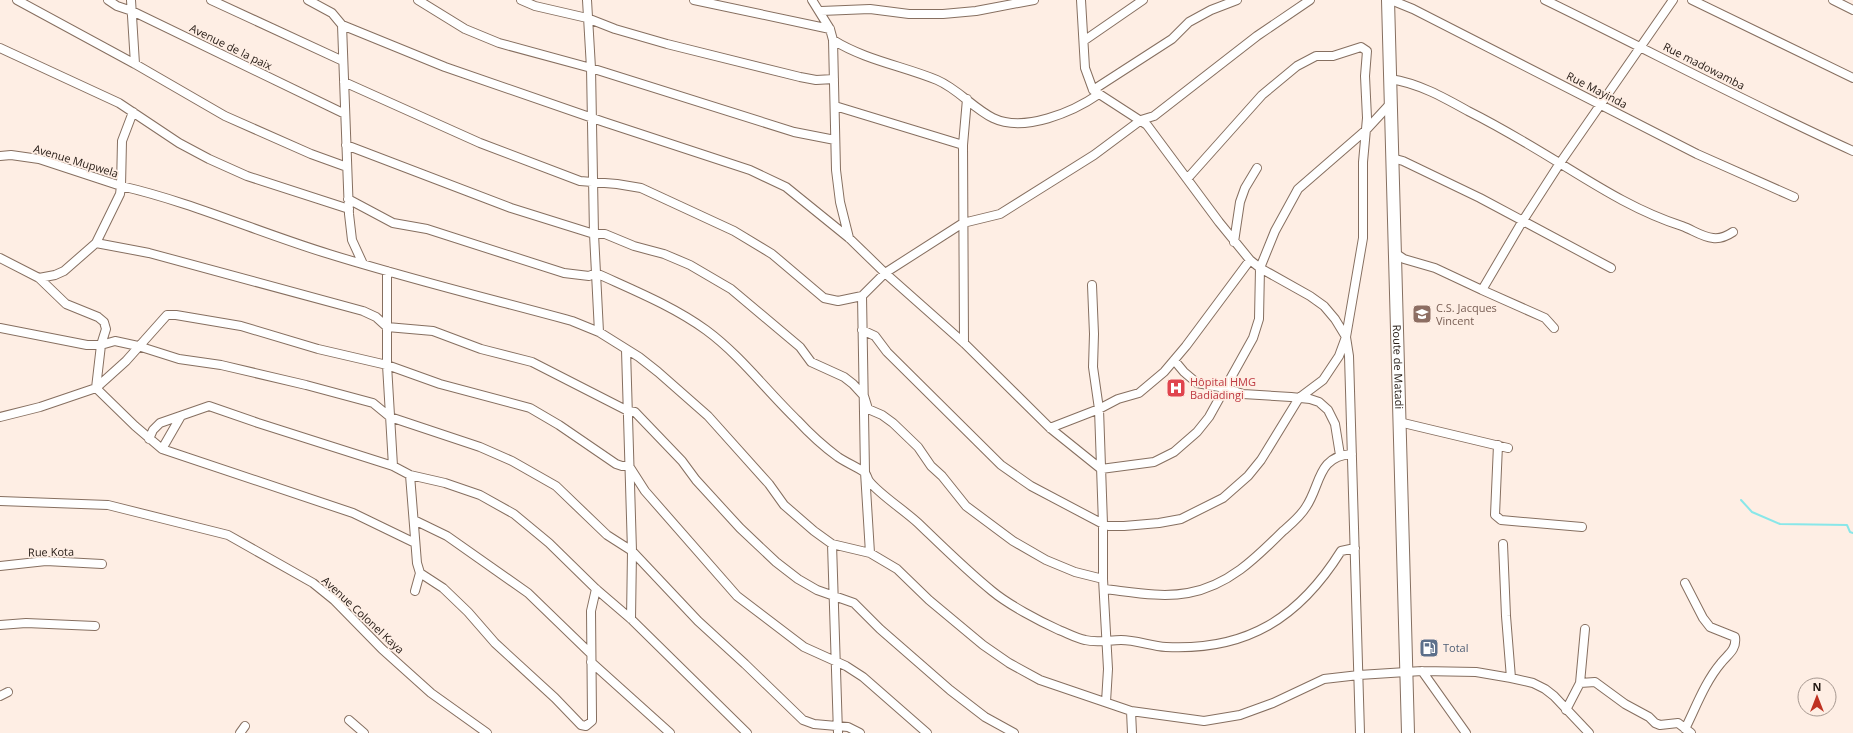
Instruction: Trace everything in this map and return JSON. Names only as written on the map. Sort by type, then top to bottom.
[{"type":"highway","name":"Route de Matadi","points":[[1388,0],[1408,733]]},
{"type":"street","points":[[17,0],[135,64],[225,116],[311,154],[347,167]]},
{"type":"street","name":"Avenue de la paix","points":[[108,0],[117,6],[132,11],[345,114]]},
{"type":"street","points":[[132,0],[135,64]]},
{"type":"street","points":[[211,0],[343,61]]},
{"type":"street","points":[[308,0],[332,13],[342,25],[444,67],[750,170],[786,187],[849,238],[885,273],[964,343],[1050,428],[1101,468],[1154,462],[1174,452],[1197,432],[1209,417],[1253,338],[1259,319],[1260,268],[1275,231],[1298,189],[1366,130],[1390,104]]},
{"type":"street","points":[[418,0],[466,30],[499,43],[591,68],[794,132],[835,140]]},
{"type":"street","points":[[521,0],[535,6],[587,18],[615,29],[667,44],[800,77],[816,80],[834,79]]},
{"type":"street","points":[[587,0],[591,68],[592,182],[599,332]]},
{"type":"street","points":[[694,0],[830,29]]},
{"type":"street","points":[[812,0],[821,11],[830,29],[833,40],[835,140],[840,202],[849,238]]},
{"type":"street","points":[[821,11],[870,9],[909,14],[943,14],[976,11],[1034,0]]},
{"type":"street","points":[[1081,0],[1085,40],[1085,68],[1096,92],[1147,125],[1234,242],[1250,260],[1260,268],[1310,296],[1324,306],[1335,319],[1346,337],[1349,356],[1360,733]]},
{"type":"street","points":[[1085,40],[1144,0]]},
{"type":"street","points":[[833,40],[861,55],[939,81],[994,118],[1012,122],[1030,122],[1047,118],[1086,103],[1096,92],[1172,39],[1189,22],[1211,10],[1237,0]]},
{"type":"street","points":[[344,82],[480,143],[580,181],[617,184],[641,188],[734,230],[772,254],[824,298],[838,301],[862,296],[885,273],[963,223],[1000,214],[1094,155],[1141,120],[1154,116],[1257,36],[1310,0]]},
{"type":"street","name":"Rue Mayinda","points":[[1391,0],[1601,104],[1697,154],[1794,197]]},
{"type":"street","name":"Rue madowamba","points":[[1545,0],[1641,46],[1793,124],[1853,151]]},
{"type":"street","points":[[1482,290],[1522,222],[1560,164],[1673,0]]},
{"type":"street","points":[[1692,0],[1853,78]]},
{"type":"street","points":[[1833,0],[1853,10]]},
{"type":"street","points":[[342,25],[348,209],[352,240],[363,264]]},
{"type":"street","points":[[862,330],[875,336],[887,352],[1001,465],[1031,486],[1109,526],[1159,523],[1181,519],[1223,498],[1248,476],[1261,460],[1300,398],[1323,380],[1339,356],[1346,337],[1363,238],[1362,162],[1367,111],[1365,76],[1366,51],[1361,47],[1333,56],[1316,56],[1297,66],[1262,95],[1187,180]]},
{"type":"street","points":[[0,48],[119,103],[179,143],[209,159],[247,176],[348,209]]},
{"type":"street","points":[[1390,79],[1406,82],[1434,93],[1495,125],[1607,193],[1660,219],[1687,228],[1702,236],[1714,238],[1726,236],[1733,232]]},
{"type":"street","points":[[964,343],[963,145],[967,99]]},
{"type":"street","points":[[835,106],[963,145]]},
{"type":"street","points":[[39,278],[56,275],[64,271],[96,243],[120,194],[122,141],[133,112]]},
{"type":"street","points":[[346,145],[510,208],[594,234],[605,234],[634,246],[664,254],[690,265],[731,289],[800,347],[812,362],[844,377],[853,384],[864,396],[868,409],[882,415],[893,423],[918,447],[931,466],[942,476],[966,506],[1013,541],[1046,560],[1075,572],[1103,579]]},
{"type":"street","name":"Avenue Mupwela","points":[[0,156],[11,155],[39,159],[121,186],[154,194],[239,224],[363,264],[572,321],[599,332],[639,357],[708,416],[769,484],[784,505],[814,531],[832,544]]},
{"type":"street","points":[[1392,158],[1403,161],[1480,198],[1522,222],[1611,268]]},
{"type":"street","points":[[1234,242],[1240,202],[1256,168]]},
{"type":"street","points":[[348,199],[393,223],[426,229],[564,273],[589,276],[596,273],[667,307],[706,330],[742,360],[766,389],[798,422],[836,456],[851,466],[865,472],[872,483],[907,513],[993,593],[1045,624],[1084,640],[1122,640],[1156,646],[1180,648],[1208,646],[1236,640],[1260,630],[1289,612],[1306,598],[1326,574],[1341,552],[1355,548]]},
{"type":"street","points":[[96,243],[149,253],[363,311],[376,317],[387,326],[433,331],[481,350],[532,362],[628,411],[635,412],[682,461],[696,480],[740,528],[776,562],[798,579],[817,590],[854,603],[880,629],[950,690],[985,717],[1014,733]]},
{"type":"street","points":[[1395,253],[1404,258],[1435,268],[1545,318],[1554,328]]},
{"type":"street","points":[[0,258],[39,278],[66,304],[98,317],[104,322],[106,329],[100,345],[96,388]]},
{"type":"street","points":[[1050,428],[1099,409],[1118,399],[1139,393],[1164,372],[1250,260]]},
{"type":"street","points":[[387,271],[387,365],[393,466]]},
{"type":"street","points":[[1092,285],[1094,334],[1093,367],[1099,409],[1103,524],[1103,579],[1108,669],[1106,702]]},
{"type":"street","points":[[862,296],[865,472],[870,553]]},
{"type":"street","points":[[0,418],[40,407],[96,388],[126,362],[138,346],[167,315],[176,314],[241,326],[318,349],[387,365],[440,384],[530,408],[559,425],[616,464],[629,466]]},
{"type":"street","points":[[0,328],[87,345],[100,345],[115,341],[138,346],[179,359],[221,365],[306,385],[373,403],[390,418],[480,447],[540,475],[556,486],[607,535],[632,552],[698,621],[803,720],[838,729],[848,727],[860,733]]},
{"type":"street","points":[[626,350],[632,552],[631,620]]},
{"type":"street","points":[[1174,360],[1184,372],[1197,383],[1225,388],[1243,394],[1300,398],[1319,402],[1328,410],[1335,424],[1340,455]]},
{"type":"street","points":[[96,388],[149,439],[162,449],[353,513],[415,544]]},
{"type":"street","points":[[149,439],[153,430],[160,423],[170,418],[181,416],[209,406],[393,466],[410,475],[463,488],[480,495],[514,514],[549,543],[596,589],[631,620],[747,733]]},
{"type":"street","points":[[162,449],[181,416]]},
{"type":"street","points":[[1399,422],[1508,448]]},
{"type":"street","points":[[1498,445],[1495,515],[1500,520],[1582,527]]},
{"type":"street","points":[[1104,589],[1158,594],[1188,593],[1209,587],[1243,569],[1261,555],[1307,507],[1324,468],[1331,460],[1340,455],[1352,454]]},
{"type":"street","points":[[629,466],[646,491],[737,596],[804,647],[863,677],[927,733]]},
{"type":"street","points":[[410,475],[415,544],[417,563],[420,573],[415,591]]},
{"type":"street","name":"Avenue Colonel Kaya","points":[[0,501],[108,505],[228,535],[313,583],[334,600],[382,649],[431,693],[487,733]]},
{"type":"street","points":[[414,520],[448,536],[496,568],[528,593],[590,653]]},
{"type":"street","points":[[838,729],[832,544],[870,553],[897,569],[929,600],[983,645],[1008,663],[1040,680],[1131,711],[1204,721],[1233,716],[1273,703],[1324,679],[1422,671],[1476,672],[1533,683],[1545,690],[1589,733]]},
{"type":"street","points":[[1503,544],[1506,616],[1512,678]]},
{"type":"street","name":"Rue Kota","points":[[0,566],[46,561],[102,564]]},
{"type":"street","points":[[420,573],[443,588],[468,612],[500,647],[555,698],[581,725],[586,726],[592,721],[590,653],[591,611],[596,589]]},
{"type":"street","points":[[1580,683],[1595,682],[1625,704],[1650,717],[1655,723],[1660,725],[1678,723],[1688,731],[1717,668],[1731,653],[1736,642],[1735,637],[1710,628],[1703,618],[1685,582]]},
{"type":"street","points":[[0,626],[26,623],[95,626]]},
{"type":"street","points":[[1566,710],[1580,683],[1585,629]]},
{"type":"street","points":[[591,662],[670,733]]},
{"type":"street","points":[[1422,671],[1466,733]]},
{"type":"street","points":[[0,696],[8,692]]},
{"type":"street","points":[[1131,711],[1132,733]]},
{"type":"street","points":[[349,720],[364,733]]},
{"type":"waterway","points":[[1741,500],[1752,512],[1780,524],[1847,525],[1850,532],[1853,533]]},
{"type":"place","name":"C.S. Jacques Vincent","points":[[1422,314]]},
{"type":"place","name":"Hôpital HMG Badiadingi","points":[[1176,388]]},
{"type":"place","name":"Total","points":[[1429,648]]}]
